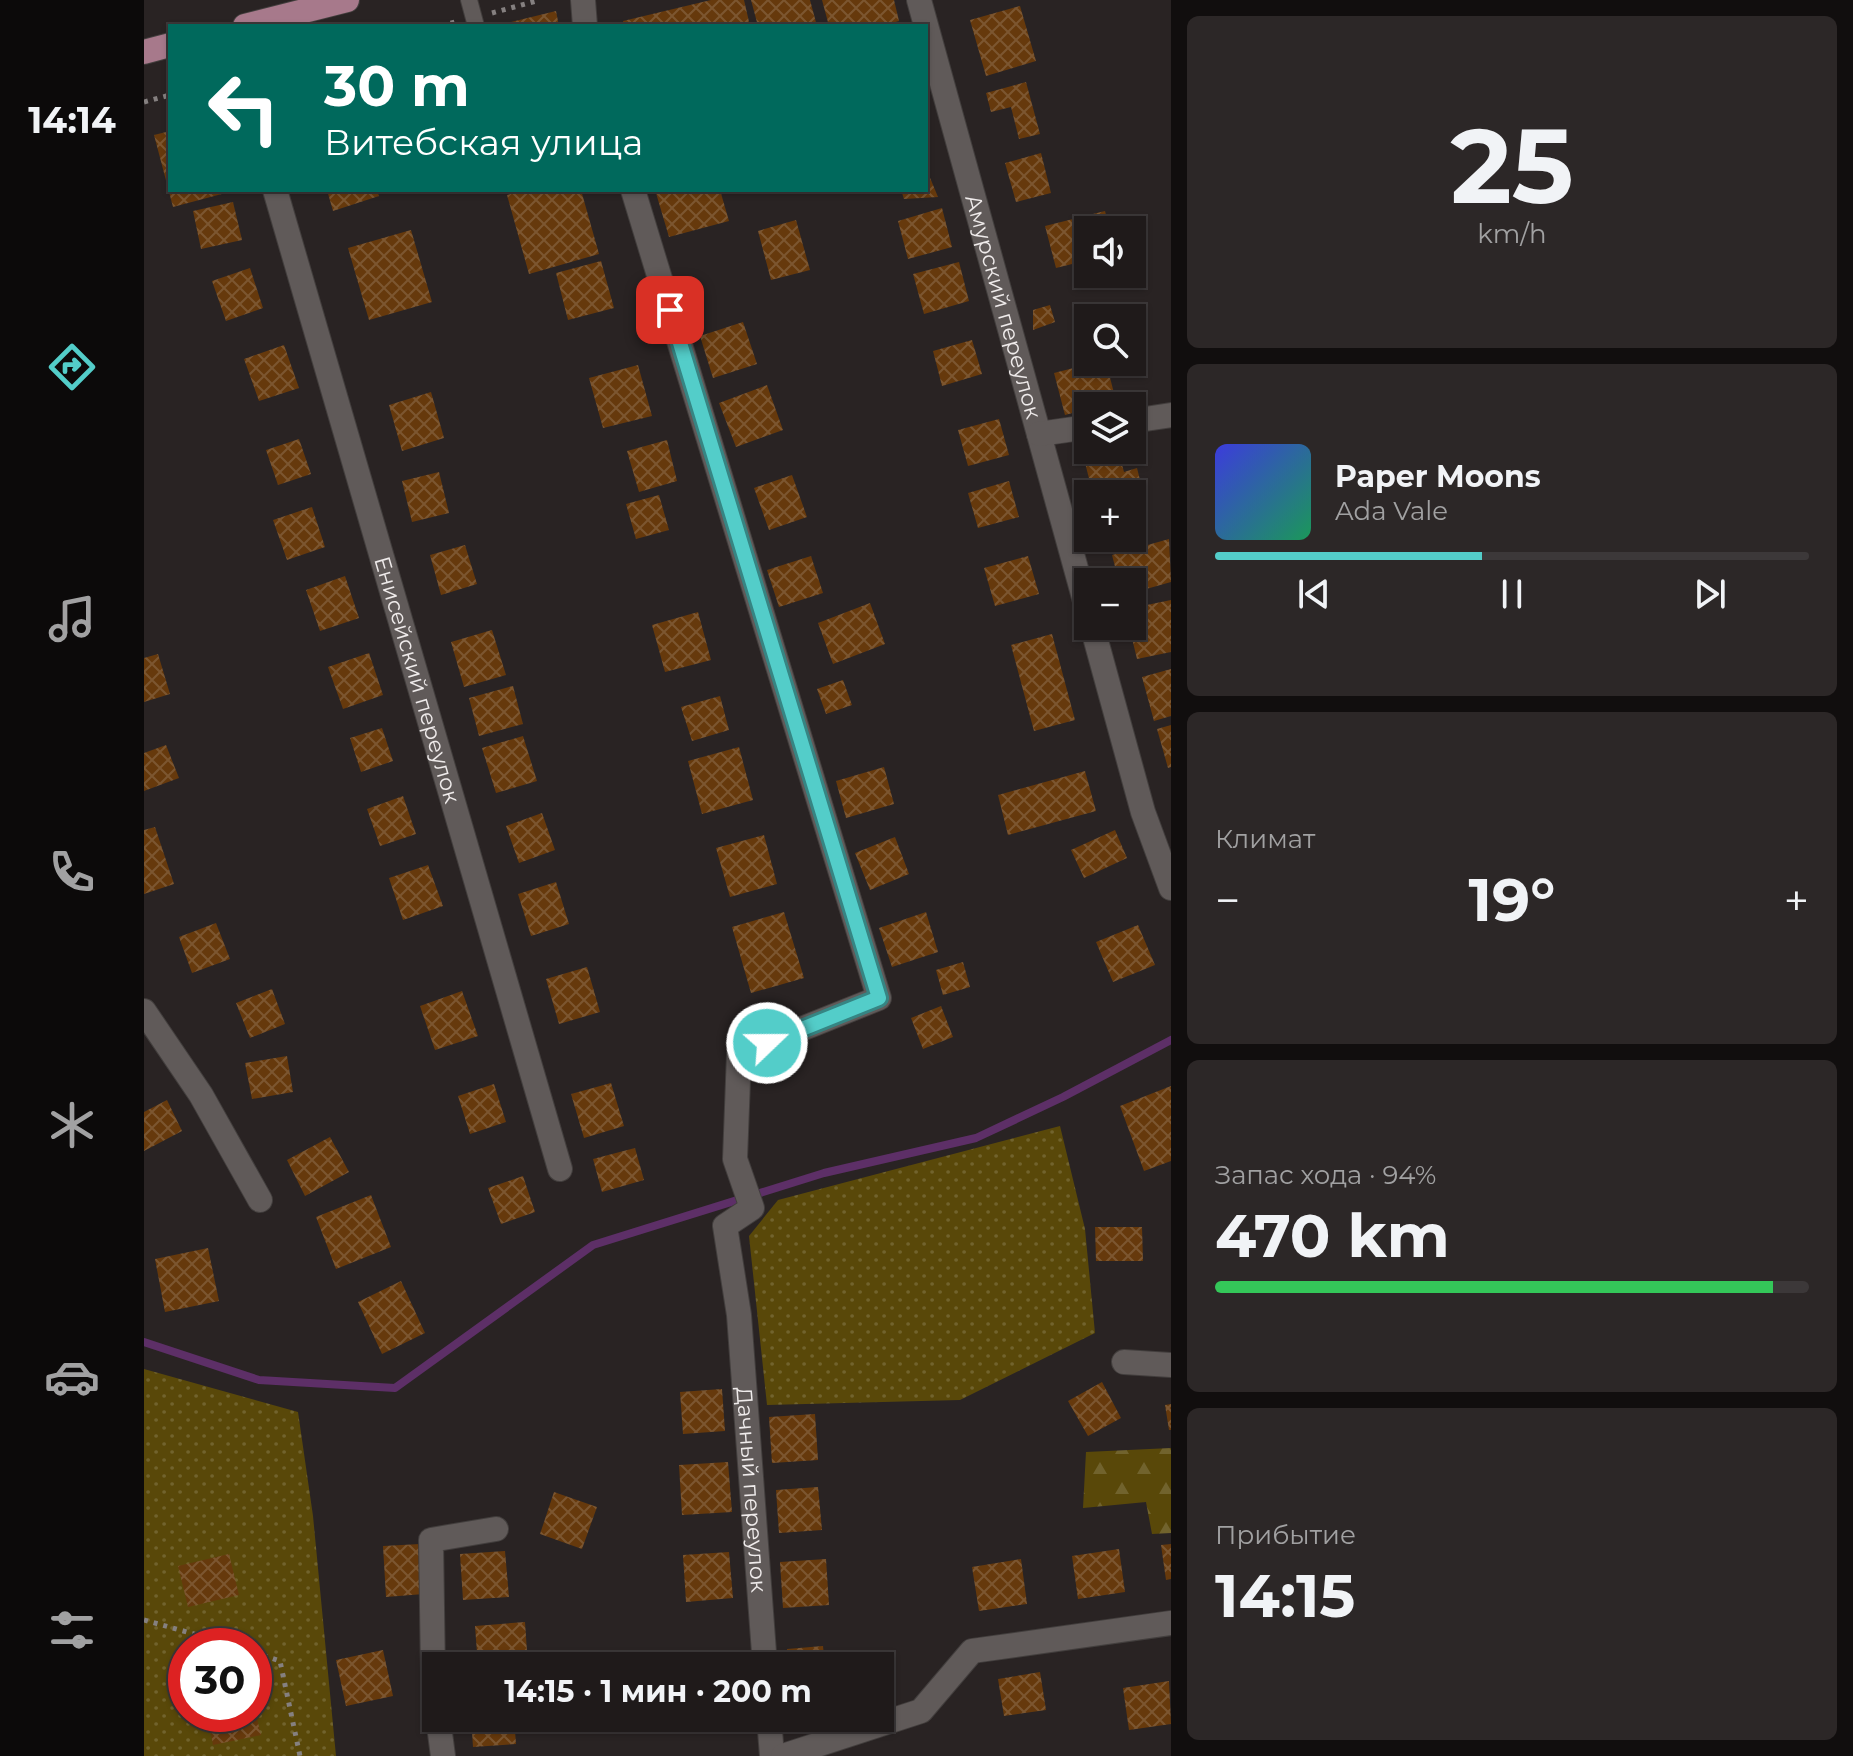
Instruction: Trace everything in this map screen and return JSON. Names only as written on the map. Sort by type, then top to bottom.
[{"type":"main road","points":[[253,24],[347,0]]},
{"type":"main road","points":[[144,52],[168,46]]},
{"type":"street","points":[[583,0],[585,24]]},
{"type":"street","name":"Амурский переулок","points":[[919,0],[926,24]]},
{"type":"street","name":"Амурский переулок","points":[[928,33],[1076,568]]},
{"type":"street","name":"Енисейский переулок","points":[[276,192],[560,1169]]},
{"type":"street","name":"Дачный переулок","points":[[634,192],[879,998],[739,1054],[735,1159],[752,1208],[725,1226],[739,1315],[764,1652]]},
{"type":"street","points":[[1146,419],[1171,415]]},
{"type":"street","points":[[1039,434],[1074,429]]},
{"type":"street","points":[[1096,640],[1143,812],[1171,888]]},
{"type":"street","points":[[144,1011],[201,1095],[260,1200]]},
{"type":"street","points":[[1124,1362],[1171,1365]]},
{"type":"street","points":[[433,1652],[431,1540],[496,1529]]},
{"type":"street","points":[[783,1756],[921,1711],[972,1651],[1171,1623]]},
{"type":"street","points":[[440,1732],[443,1756]]},
{"type":"street","points":[[770,1732],[772,1756]]},
{"type":"lane","points":[[469,0],[475,24]]},
{"type":"path","points":[[144,102],[168,96]]},
{"type":"path","points":[[144,1620],[173,1628]]},
{"type":"path","points":[[272,1658],[280,1661],[300,1756]]},
{"type":"green space","points":[[1060,1126],[1085,1229],[1095,1333],[960,1400],[767,1405],[749,1236],[778,1200]]},
{"type":"green space","points":[[144,1369],[298,1412],[313,1516],[336,1756],[144,1756]]},
{"type":"green space","points":[[1171,1448],[1171,1533],[1152,1534],[1146,1502],[1083,1508],[1086,1452]]},
{"type":"building","points":[[711,0],[744,0],[750,24],[624,24],[623,21]]},
{"type":"building","points":[[751,0],[810,0],[816,24],[757,24]]},
{"type":"building","points":[[822,0],[894,0],[899,21],[888,24],[828,24]]},
{"type":"building","points":[[1020,6],[1036,61],[986,76],[970,20]]},
{"type":"building","points":[[556,11],[559,24],[503,24]]},
{"type":"building","points":[[1026,82],[1040,134],[1019,139],[1011,107],[991,112],[986,93]]},
{"type":"building","points":[[168,132],[168,188],[154,135]]},
{"type":"building","points":[[1041,153],[1051,193],[1016,202],[1005,163]]},
{"type":"building","points":[[928,173],[938,197],[904,199],[902,192],[928,192]]},
{"type":"building","points":[[169,192],[229,192],[173,207]]},
{"type":"building","points":[[328,192],[378,192],[379,196],[333,211]]},
{"type":"building","points":[[518,192],[582,192],[599,254],[529,274],[507,195]]},
{"type":"building","points":[[721,192],[729,221],[669,237],[656,193]]},
{"type":"building","points":[[233,202],[242,240],[201,249],[193,211]]},
{"type":"building","points":[[942,208],[952,247],[908,259],[898,221]]},
{"type":"building","points":[[1105,211],[1106,216],[1085,216]]},
{"type":"building","points":[[1074,219],[1074,264],[1056,268],[1045,226]]},
{"type":"building","points":[[796,220],[810,270],[771,280],[758,231]]},
{"type":"building","points":[[411,230],[432,302],[369,320],[348,248]]},
{"type":"building","points":[[601,261],[614,308],[568,320],[556,273]]},
{"type":"building","points":[[959,262],[969,301],[924,314],[913,274]]},
{"type":"building","points":[[250,268],[263,308],[226,321],[212,281]]},
{"type":"building","points":[[1050,305],[1055,322],[1033,330],[1033,310]]},
{"type":"building","points":[[743,322],[757,364],[713,378],[700,336]]},
{"type":"building","points":[[972,340],[982,374],[942,386],[933,351]]},
{"type":"building","points":[[284,345],[299,388],[259,401],[244,359]]},
{"type":"building","points":[[638,365],[652,416],[603,428],[589,378]]},
{"type":"building","points":[[1074,368],[1074,376],[1110,376],[1114,392],[1074,392],[1074,413],[1065,415],[1054,373]]},
{"type":"building","points":[[767,385],[783,430],[736,447],[719,403]]},
{"type":"building","points":[[431,392],[444,438],[402,451],[389,405]]},
{"type":"building","points":[[999,419],[1009,455],[968,466],[958,430]]},
{"type":"building","points":[[299,439],[311,474],[278,485],[266,450]]},
{"type":"building","points":[[667,440],[677,481],[639,492],[627,451]]},
{"type":"building","points":[[1085,464],[1122,464],[1124,472],[1137,468],[1140,480],[1089,480]]},
{"type":"building","points":[[439,472],[449,513],[412,522],[402,481]]},
{"type":"building","points":[[792,475],[807,517],[769,530],[754,488]]},
{"type":"building","points":[[1009,481],[1019,517],[978,528],[968,493]]},
{"type":"building","points":[[659,495],[669,530],[636,539],[626,504]]},
{"type":"building","points":[[312,507],[325,547],[287,560],[273,520]]},
{"type":"building","points":[[1169,539],[1171,582],[1146,589],[1146,568],[1115,568],[1112,555],[1146,552],[1146,545]]},
{"type":"building","points":[[465,545],[477,584],[441,595],[430,555]]},
{"type":"building","points":[[811,556],[823,593],[779,607],[767,570]]},
{"type":"building","points":[[1028,556],[1039,594],[995,606],[984,568]]},
{"type":"building","points":[[345,576],[359,618],[320,631],[306,590]]},
{"type":"building","points":[[1171,600],[1171,652],[1137,659],[1132,640],[1146,640],[1146,605]]},
{"type":"building","points":[[870,603],[885,644],[833,664],[818,623]]},
{"type":"building","points":[[698,612],[711,660],[665,672],[652,625]]},
{"type":"building","points":[[492,630],[506,675],[464,687],[451,642]]},
{"type":"building","points":[[1052,634],[1075,720],[1034,731],[1011,645]]},
{"type":"building","points":[[369,653],[383,695],[343,709],[328,667]]},
{"type":"building","points":[[158,654],[170,694],[144,702],[144,658]]},
{"type":"building","points":[[1171,669],[1171,716],[1154,721],[1142,677]]},
{"type":"building","points":[[843,680],[852,705],[826,714],[817,689]]},
{"type":"building","points":[[513,686],[523,724],[479,736],[469,698]]},
{"type":"building","points":[[720,696],[729,730],[692,741],[681,707]]},
{"type":"building","points":[[1171,725],[1171,767],[1168,768],[1157,729]]},
{"type":"building","points":[[382,728],[393,761],[361,772],[350,738]]},
{"type":"building","points":[[523,736],[537,781],[496,793],[482,748]]},
{"type":"building","points":[[166,745],[179,778],[144,791],[144,753]]},
{"type":"building","points":[[739,747],[753,800],[702,814],[688,761]]},
{"type":"building","points":[[884,767],[894,804],[846,818],[836,781]]},
{"type":"building","points":[[1085,771],[1096,811],[1008,835],[998,795]]},
{"type":"building","points":[[403,796],[416,834],[380,846],[367,809]]},
{"type":"building","points":[[542,813],[555,850],[519,863],[506,826]]},
{"type":"building","points":[[155,827],[174,884],[144,894],[144,830]]},
{"type":"building","points":[[1115,830],[1127,858],[1084,878],[1071,850]]},
{"type":"building","points":[[764,835],[777,884],[730,897],[716,848]]},
{"type":"building","points":[[895,837],[909,874],[870,890],[855,853]]},
{"type":"building","points":[[428,865],[443,906],[403,920],[389,878]]},
{"type":"building","points":[[556,882],[569,924],[531,936],[518,894]]},
{"type":"building","points":[[784,912],[804,978],[751,993],[732,927]]},
{"type":"building","points":[[926,912],[938,952],[892,967],[879,928]]},
{"type":"building","points":[[216,923],[230,959],[192,973],[179,937]]},
{"type":"building","points":[[1138,925],[1155,965],[1113,982],[1096,942]]},
{"type":"building","points":[[963,962],[970,987],[943,995],[936,970]]},
{"type":"building","points":[[587,967],[600,1012],[559,1024],[546,979]]},
{"type":"building","points":[[272,989],[285,1024],[250,1038],[236,1003]]},
{"type":"building","points":[[462,991],[478,1036],[435,1050],[420,1006]]},
{"type":"building","points":[[941,1006],[953,1037],[923,1049],[911,1018]]},
{"type":"building","points":[[287,1056],[293,1092],[252,1099],[245,1063]]},
{"type":"building","points":[[611,1083],[624,1126],[584,1138],[571,1094]]},
{"type":"building","points":[[494,1084],[506,1122],[470,1134],[458,1096]]},
{"type":"building","points":[[1171,1086],[1171,1161],[1144,1171],[1120,1106]]},
{"type":"building","points":[[167,1100],[182,1131],[144,1151],[144,1112]]},
{"type":"building","points":[[330,1137],[349,1172],[305,1196],[287,1160]]},
{"type":"building","points":[[635,1148],[644,1180],[602,1192],[593,1159]]},
{"type":"building","points":[[523,1176],[535,1212],[501,1224],[488,1188]]},
{"type":"building","points":[[371,1195],[391,1247],[336,1269],[316,1217]]},
{"type":"building","points":[[1095,1227],[1142,1227],[1143,1261],[1096,1261]]},
{"type":"building","points":[[208,1248],[219,1301],[165,1312],[155,1259]]},
{"type":"building","points":[[401,1281],[425,1333],[382,1354],[358,1302]]},
{"type":"building","points":[[1102,1382],[1121,1418],[1088,1436],[1068,1401]]},
{"type":"building","points":[[722,1389],[725,1431],[683,1434],[680,1392]]},
{"type":"building","points":[[1171,1404],[1171,1430],[1169,1430],[1165,1405]]},
{"type":"building","points":[[815,1414],[818,1460],[772,1463],[769,1417]]},
{"type":"building","points":[[728,1462],[732,1512],[682,1515],[679,1465]]},
{"type":"building","points":[[818,1487],[822,1530],[779,1533],[776,1490]]},
{"type":"building","points":[[554,1492],[597,1507],[582,1549],[540,1534]]},
{"type":"building","points":[[420,1544],[424,1594],[386,1597],[383,1546]]},
{"type":"building","points":[[1171,1544],[1171,1579],[1166,1580],[1161,1545]]},
{"type":"building","points":[[1119,1549],[1125,1592],[1078,1599],[1072,1556]]},
{"type":"building","points":[[505,1551],[509,1597],[463,1600],[460,1554]]},
{"type":"building","points":[[729,1552],[733,1598],[686,1602],[683,1555]]},
{"type":"building","points":[[229,1554],[239,1595],[188,1607],[178,1566]]},
{"type":"building","points":[[826,1559],[829,1605],[783,1608],[780,1562]]},
{"type":"building","points":[[1021,1559],[1027,1604],[979,1611],[972,1567]]},
{"type":"building","points":[[525,1622],[527,1652],[477,1652],[475,1626]]},
{"type":"building","points":[[823,1646],[824,1652],[787,1652],[787,1649]]},
{"type":"building","points":[[383,1650],[393,1696],[346,1706],[336,1660]]},
{"type":"building","points":[[1040,1672],[1046,1710],[1004,1716],[998,1679]]},
{"type":"building","points":[[1169,1681],[1171,1724],[1129,1730],[1123,1688]]},
{"type":"building","points":[[210,1732],[260,1732],[261,1735],[213,1745]]},
{"type":"building","points":[[472,1732],[515,1732],[516,1744],[473,1747]]},
{"type":"waterway","points":[[144,1342],[259,1380],[395,1388],[593,1245],[824,1173],[976,1138],[1063,1097],[1171,1040]]},
{"type":"route","points":[[670,310],[879,998],[767,1043]]}]
